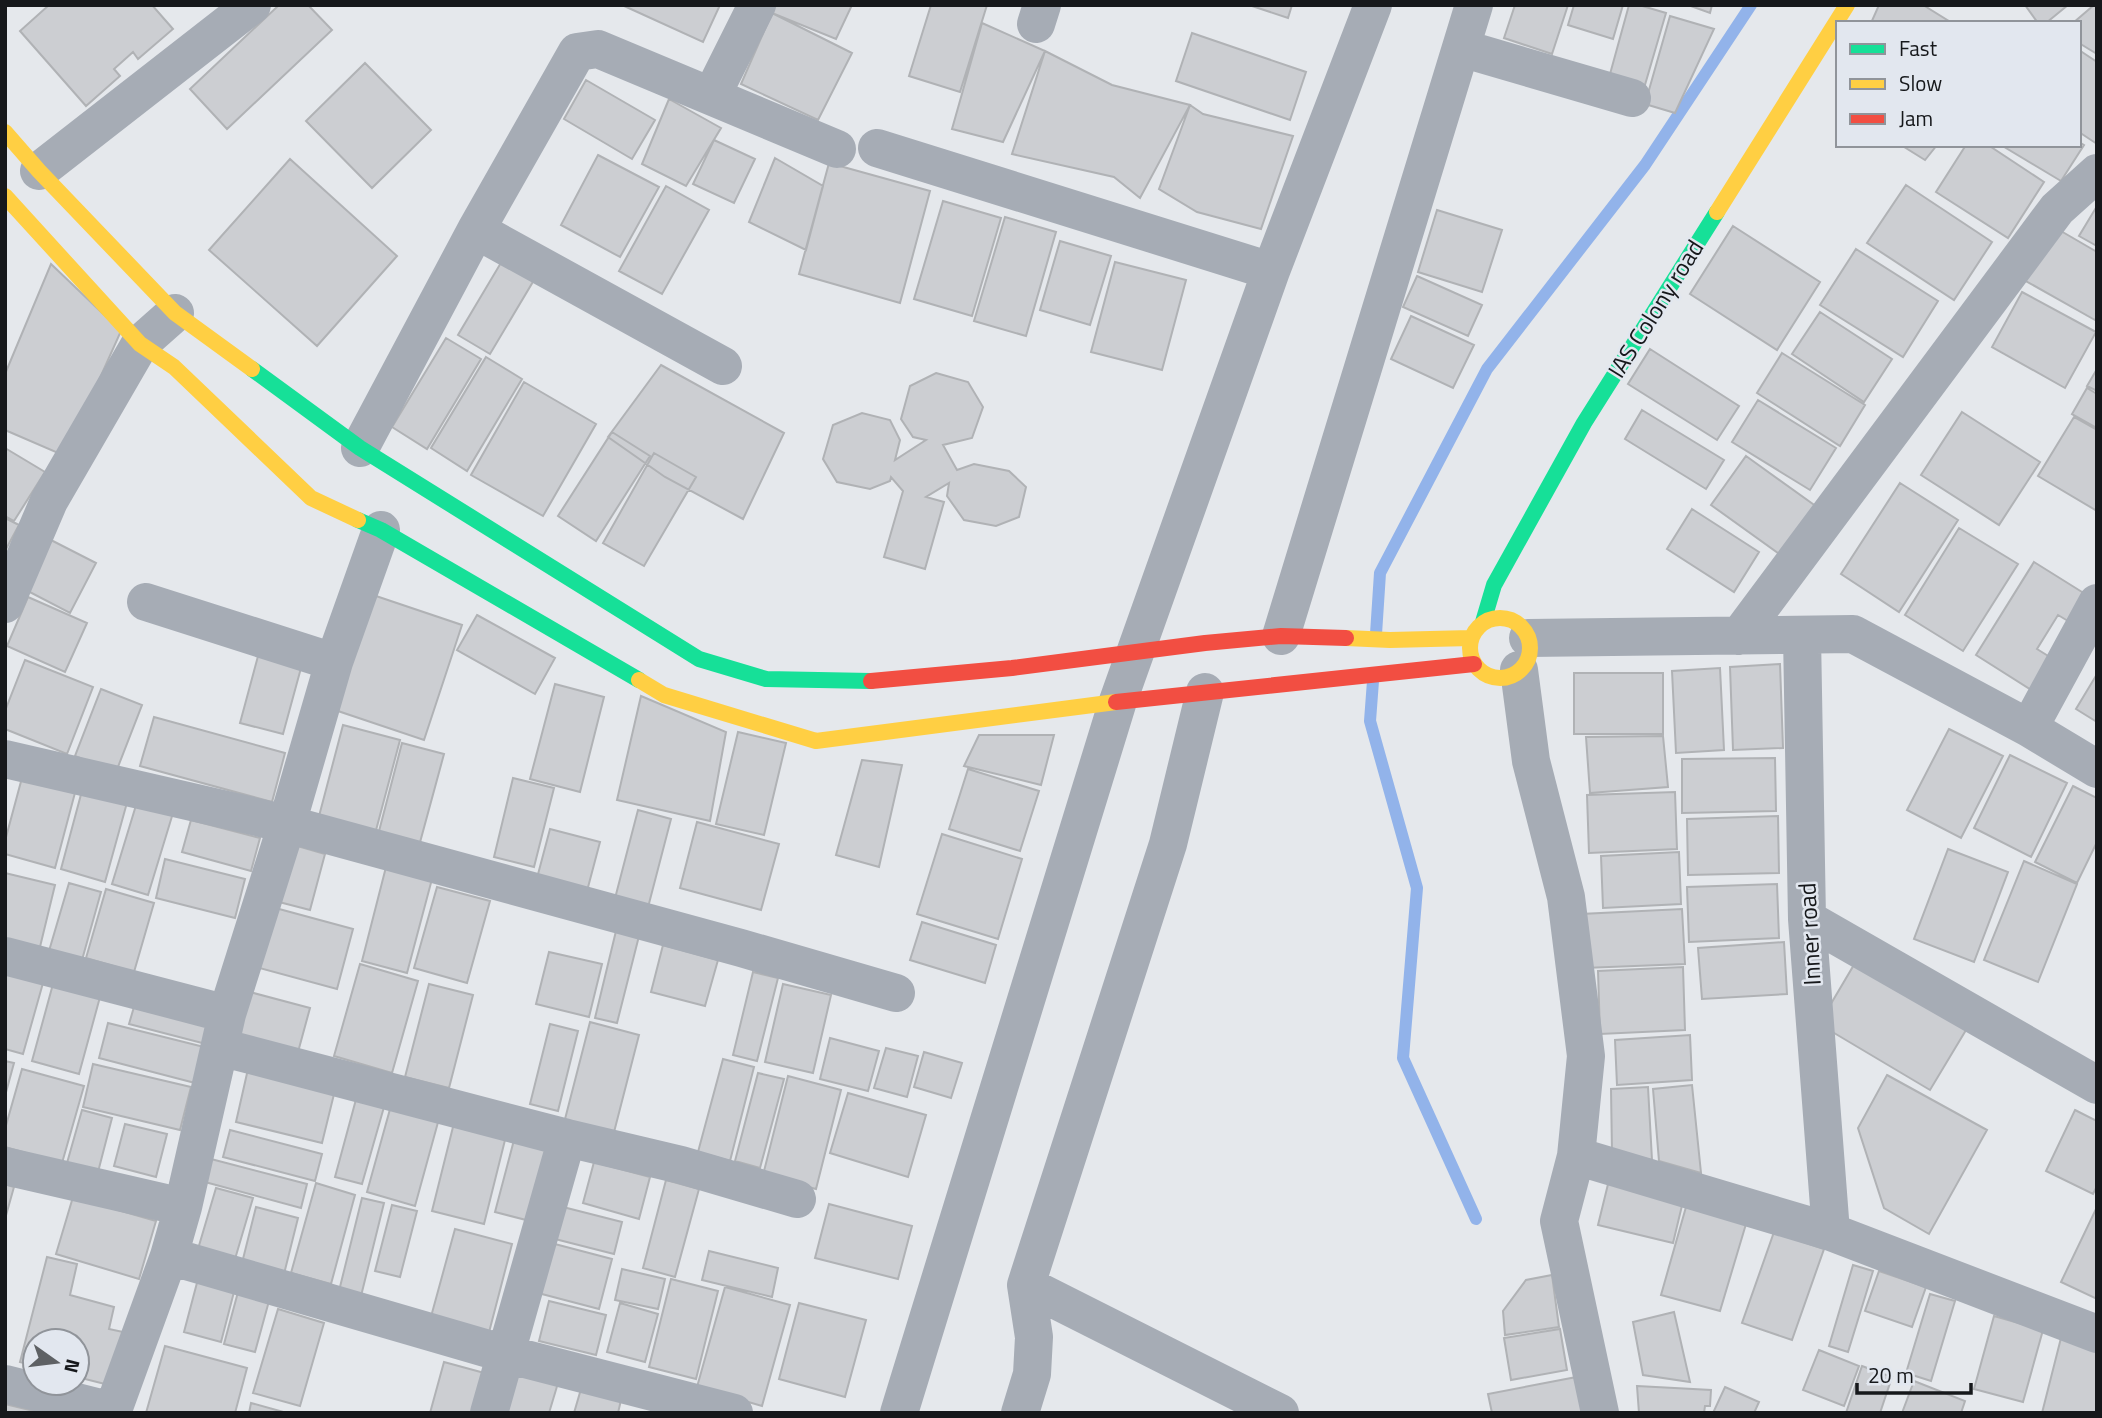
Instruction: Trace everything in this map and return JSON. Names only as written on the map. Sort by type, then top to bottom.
[{"type":"street","points":[[39,172],[252,5]]},
{"type":"street","points":[[712,95],[757,5]]},
{"type":"street","points":[[899,1413],[1118,701],[1271,271],[1373,5]]},
{"type":"street","points":[[1282,636],[1475,5]]},
{"type":"street","name":"IAS Colony road","points":[[1837,21],[1847,5]]},
{"type":"street","name":"IAS Colony road","points":[[1483,622],[1494,585],[1584,424],[1836,23]]},
{"type":"street","points":[[1461,48],[1632,98]]},
{"type":"street","points":[[360,448],[476,230],[577,52],[598,49],[837,149]]},
{"type":"street","points":[[5,132],[39,172],[175,313],[360,448],[699,659],[765,679],[886,681],[1282,636],[1355,640],[1471,638]]},
{"type":"street","points":[[877,148],[1271,271]]},
{"type":"street","points":[[1739,636],[2057,209],[2097,173]]},
{"type":"street","points":[[5,196],[140,344],[174,367],[311,498],[381,530],[664,695],[816,741],[1118,701],[1474,664]]},
{"type":"street","points":[[476,230],[723,366]]},
{"type":"street","points":[[5,604],[49,501],[140,344],[175,313]]},
{"type":"street","points":[[5,1384],[112,1412],[169,1256],[183,1207],[223,1030],[334,662],[381,530]]},
{"type":"street","points":[[146,602],[334,662]]},
{"type":"street","points":[[2029,727],[2097,603]]},
{"type":"street","points":[[1600,1413],[1559,1221],[1576,1156],[1586,1056],[1566,897],[1531,761],[1524,654],[1518,623],[1510,619],[1491,618],[1483,622],[1471,638],[1469,648],[1474,664],[1494,678],[1505,677],[1524,654],[1739,636],[1853,634],[2029,727],[2097,769]]},
{"type":"street","name":"Inner road","points":[[1802,635],[1807,919],[1831,1232]]},
{"type":"street","points":[[1020,1413],[1032,1374],[1034,1337],[1026,1285],[1168,844],[1205,692]]},
{"type":"street","points":[[5,759],[287,824],[896,993]]},
{"type":"street","points":[[1807,919],[2097,1085]]},
{"type":"street","points":[[5,956],[223,1030],[567,1138],[681,1165],[797,1199]]},
{"type":"street","points":[[489,1413],[567,1138]]},
{"type":"street","points":[[1576,1156],[1831,1232],[2097,1334]]},
{"type":"street","points":[[5,1166],[183,1207]]},
{"type":"street","points":[[169,1256],[506,1353],[734,1413]]},
{"type":"street","points":[[1026,1285],[1280,1413]]},
{"type":"building","points":[[49,5],[152,5],[173,29],[138,59],[133,52],[114,69],[120,76],[86,106],[20,31]]},
{"type":"building","points":[[279,5],[308,5],[332,30],[227,129],[190,89]]},
{"type":"building","points":[[622,5],[720,5],[703,42]]},
{"type":"building","points":[[776,5],[852,5],[836,39],[772,13]]},
{"type":"building","points":[[931,5],[987,5],[960,92],[909,76]]},
{"type":"building","points":[[1249,5],[1292,5],[1288,18]]},
{"type":"building","points":[[1515,5],[1568,5],[1552,54],[1504,38]]},
{"type":"building","points":[[1574,5],[1623,5],[1613,39],[1568,25]]},
{"type":"building","points":[[1629,5],[1639,5],[1666,13],[1642,95],[1607,85]]},
{"type":"building","points":[[1688,5],[1712,5],[1710,13]]},
{"type":"building","points":[[1879,5],[1923,5],[1949,21],[1872,21]]},
{"type":"building","points":[[2025,5],[2068,5],[2048,21],[2037,21]]},
{"type":"building","points":[[2097,5],[2097,54],[2081,44],[2081,21],[2075,21]]},
{"type":"building","points":[[772,13],[852,53],[818,120],[741,84]]},
{"type":"building","points":[[1670,16],[1714,29],[1675,113],[1645,104]]},
{"type":"building","points":[[982,23],[1045,51],[1003,142],[952,129]]},
{"type":"building","points":[[1192,33],[1306,72],[1290,120],[1176,81]]},
{"type":"building","points":[[1045,51],[1112,85],[1190,105],[1140,198],[1114,177],[1012,154]]},
{"type":"building","points":[[2081,51],[2097,62],[2097,144],[2081,133]]},
{"type":"building","points":[[365,63],[431,130],[372,188],[306,121]]},
{"type":"building","points":[[586,80],[655,120],[632,159],[564,119]]},
{"type":"building","points":[[669,99],[721,128],[686,186],[642,164]]},
{"type":"building","points":[[1190,105],[1203,114],[1293,136],[1261,229],[1197,212],[1159,189]]},
{"type":"building","points":[[714,140],[755,159],[734,203],[693,184]]},
{"type":"building","points":[[2084,145],[2061,181],[2004,147]]},
{"type":"building","points":[[1904,147],[1935,147],[1925,160]]},
{"type":"building","points":[[1965,147],[1991,147],[2044,182],[2008,238],[1936,192]]},
{"type":"building","points":[[598,155],[659,187],[620,257],[561,225]]},
{"type":"building","points":[[775,158],[823,186],[806,250],[749,222]]},
{"type":"building","points":[[290,159],[397,256],[317,346],[209,250]]},
{"type":"building","points":[[829,163],[930,191],[900,303],[799,274]]},
{"type":"building","points":[[1906,185],[1992,242],[1954,300],[1867,243]]},
{"type":"building","points":[[666,186],[709,210],[662,294],[619,271]]},
{"type":"building","points":[[943,201],[1001,218],[972,316],[914,299]]},
{"type":"building","points":[[2097,206],[2097,246],[2079,236]]},
{"type":"building","points":[[1437,210],[1502,230],[1482,292],[1418,272]]},
{"type":"building","points":[[1005,217],[1056,232],[1026,336],[974,321]]},
{"type":"building","points":[[1733,226],[1820,282],[1777,350],[1690,294]]},
{"type":"building","points":[[2054,227],[2097,252],[2095,320],[2024,280]]},
{"type":"building","points":[[1060,241],[1111,256],[1090,325],[1040,310]]},
{"type":"building","points":[[1856,249],[1938,301],[1903,357],[1820,305]]},
{"type":"building","points":[[502,261],[534,280],[490,354],[458,335]]},
{"type":"building","points":[[1115,262],[1186,280],[1162,370],[1091,352]]},
{"type":"building","points":[[51,264],[121,331],[65,456],[5,430],[5,374]]},
{"type":"building","points":[[1417,276],[1482,305],[1468,336],[1403,307]]},
{"type":"building","points":[[2022,292],[2096,332],[2065,388],[1992,347]]},
{"type":"building","points":[[1820,312],[1892,359],[1864,402],[1792,354]]},
{"type":"building","points":[[1411,316],[1474,345],[1453,388],[1391,359]]},
{"type":"building","points":[[446,338],[481,359],[427,449],[392,427]]},
{"type":"building","points":[[1650,349],[1739,406],[1717,440],[1628,384]]},
{"type":"building","points":[[1782,353],[1865,405],[1840,446],[1757,393]]},
{"type":"building","points":[[486,357],[522,379],[467,471],[431,448]]},
{"type":"building","points":[[661,365],[784,433],[743,519],[665,477],[608,437]]},
{"type":"building","points":[[2097,369],[2097,391],[2087,386]]},
{"type":"building","points":[[936,373],[968,382],[983,407],[972,438],[943,445],[957,470],[974,464],[1009,471],[1026,487],[1019,517],[996,526],[964,520],[947,496],[949,483],[926,497],[944,502],[925,569],[884,557],[903,491],[891,477],[890,481],[870,489],[837,482],[823,459],[833,425],[862,413],[890,420],[900,440],[895,460],[926,440],[913,437],[901,419],[910,386]]},
{"type":"building","points":[[524,382],[596,424],[543,516],[471,475]]},
{"type":"building","points":[[2087,388],[2097,394],[2097,428],[2072,414]]},
{"type":"building","points":[[1758,400],[1836,448],[1810,490],[1732,442]]},
{"type":"building","points":[[1642,410],[1724,460],[1706,489],[1625,439]]},
{"type":"building","points":[[1962,412],[2040,462],[1999,525],[1921,475]]},
{"type":"building","points":[[2074,417],[2097,430],[2097,511],[2038,476]]},
{"type":"building","points":[[612,432],[650,456],[596,541],[558,516]]},
{"type":"building","points":[[5,448],[45,472],[14,521],[5,516]]},
{"type":"building","points":[[654,453],[696,477],[644,566],[603,543]]},
{"type":"building","points":[[1746,456],[1817,507],[1782,556],[1711,505]]},
{"type":"building","points":[[1900,483],[1958,520],[1899,612],[1841,574]]},
{"type":"building","points":[[1692,509],[1759,552],[1734,592],[1667,549]]},
{"type":"building","points":[[5,518],[19,525],[5,551]]},
{"type":"building","points":[[1959,528],[2018,564],[1963,651],[1905,615]]},
{"type":"building","points":[[47,538],[96,563],[70,613],[22,588]]},
{"type":"building","points":[[2034,562],[2090,597],[2073,624],[2058,615],[2037,649],[2053,659],[2033,691],[1976,655]]},
{"type":"building","points":[[373,595],[462,625],[424,740],[335,710]]},
{"type":"building","points":[[28,597],[87,623],[65,672],[7,646]]},
{"type":"building","points":[[477,615],[555,658],[535,694],[457,650]]},
{"type":"building","points":[[261,645],[304,657],[283,734],[240,723]]},
{"type":"building","points":[[25,660],[93,687],[67,754],[5,729],[5,711]]},
{"type":"building","points":[[1780,664],[1783,748],[1733,750],[1730,667]]},
{"type":"building","points":[[1720,668],[1724,750],[1676,753],[1672,671]]},
{"type":"building","points":[[1574,673],[1663,673],[1663,734],[1574,734]]},
{"type":"building","points":[[2097,674],[2097,722],[2076,709]]},
{"type":"building","points":[[555,684],[604,697],[580,792],[530,779]]},
{"type":"building","points":[[101,689],[142,705],[116,772],[75,756]]},
{"type":"building","points":[[641,696],[726,732],[710,821],[617,800]]},
{"type":"building","points":[[154,717],[285,753],[272,802],[140,766]]},
{"type":"building","points":[[343,725],[400,740],[375,834],[318,820]]},
{"type":"building","points":[[1949,729],[2003,756],[1961,838],[1907,810]]},
{"type":"building","points":[[738,732],[786,743],[764,835],[716,824]]},
{"type":"building","points":[[979,735],[1054,735],[1041,785],[964,766]]},
{"type":"building","points":[[1663,736],[1668,787],[1590,793],[1586,737]]},
{"type":"building","points":[[402,743],[444,754],[419,846],[378,835]]},
{"type":"building","points":[[2010,755],[2067,783],[2031,857],[1974,828]]},
{"type":"building","points":[[1775,758],[1776,811],[1682,813],[1682,759]]},
{"type":"building","points":[[862,760],[902,765],[879,867],[836,855]]},
{"type":"building","points":[[968,769],[1039,791],[1020,851],[949,829]]},
{"type":"building","points":[[23,774],[76,789],[55,868],[5,854],[5,841]]},
{"type":"building","points":[[513,778],[554,788],[534,867],[494,857]]},
{"type":"building","points":[[2073,786],[2097,798],[2097,842],[2077,883],[2035,862]]},
{"type":"building","points":[[83,787],[128,799],[105,882],[61,869]]},
{"type":"building","points":[[1675,792],[1677,849],[1589,853],[1587,795]]},
{"type":"building","points":[[137,802],[173,813],[148,895],[112,884]]},
{"type":"building","points":[[638,810],[671,819],[646,915],[613,906]]},
{"type":"building","points":[[1778,816],[1779,873],[1688,875],[1687,819]]},
{"type":"building","points":[[191,820],[260,838],[251,871],[182,852]]},
{"type":"building","points":[[697,822],[779,844],[761,910],[680,888]]},
{"type":"building","points":[[550,829],[600,842],[587,891],[537,878]]},
{"type":"building","points":[[942,834],[1022,859],[998,939],[917,914]]},
{"type":"building","points":[[294,845],[325,854],[310,910],[279,902]]},
{"type":"building","points":[[1948,849],[2008,872],[1974,962],[1914,939]]},
{"type":"building","points":[[1679,852],[1681,904],[1603,908],[1601,856]]},
{"type":"building","points":[[165,859],[245,879],[235,918],[156,898]]},
{"type":"building","points":[[2024,861],[2077,884],[2038,982],[1984,960]]},
{"type":"building","points":[[386,867],[432,879],[407,973],[362,961]]},
{"type":"building","points":[[5,873],[55,885],[39,951],[5,943]]},
{"type":"building","points":[[69,883],[101,892],[82,960],[49,951]]},
{"type":"building","points":[[1777,884],[1779,938],[1689,942],[1687,887]]},
{"type":"building","points":[[437,887],[490,901],[467,983],[414,968]]},
{"type":"building","points":[[106,889],[154,903],[134,972],[86,958]]},
{"type":"building","points":[[268,906],[353,929],[337,989],[252,966]]},
{"type":"building","points":[[1682,909],[1685,964],[1584,968],[1581,914]]},
{"type":"building","points":[[922,922],[996,945],[985,983],[910,960]]},
{"type":"building","points":[[616,931],[639,936],[617,1023],[595,1018]]},
{"type":"building","points":[[1784,942],[1787,994],[1702,999],[1698,948]]},
{"type":"building","points":[[663,945],[718,960],[705,1006],[651,992]]},
{"type":"building","points":[[549,952],[602,964],[589,1017],[536,1004]]},
{"type":"building","points":[[1858,958],[1969,1025],[1930,1090],[1819,1024]]},
{"type":"building","points":[[360,964],[418,981],[392,1073],[334,1056]]},
{"type":"building","points":[[1683,967],[1685,1030],[1600,1034],[1598,971]]},
{"type":"building","points":[[5,972],[43,983],[23,1054],[5,1049]]},
{"type":"building","points":[[753,972],[778,978],[757,1061],[733,1055]]},
{"type":"building","points":[[53,984],[100,997],[79,1074],[32,1061]]},
{"type":"building","points":[[429,984],[473,995],[449,1088],[405,1077]]},
{"type":"building","points":[[783,984],[831,995],[813,1073],[765,1062]]},
{"type":"building","points":[[246,991],[310,1008],[295,1063],[231,1047]]},
{"type":"building","points":[[136,1000],[212,1020],[206,1044],[129,1024]]},
{"type":"building","points":[[590,1022],[639,1035],[613,1136],[564,1123]]},
{"type":"building","points":[[108,1023],[204,1047],[195,1083],[99,1058]]},
{"type":"building","points":[[550,1024],[578,1031],[558,1111],[530,1104]]},
{"type":"building","points":[[1690,1035],[1692,1080],[1617,1085],[1615,1040]]},
{"type":"building","points":[[830,1038],[879,1051],[868,1091],[820,1079]]},
{"type":"building","points":[[886,1048],[918,1056],[907,1097],[874,1088]]},
{"type":"building","points":[[924,1052],[962,1063],[951,1098],[914,1087]]},
{"type":"building","points":[[723,1059],[754,1067],[730,1161],[698,1152]]},
{"type":"building","points":[[5,1061],[14,1063],[5,1096]]},
{"type":"building","points":[[93,1064],[191,1087],[180,1130],[83,1107]]},
{"type":"building","points":[[22,1069],[84,1086],[62,1163],[5,1147],[5,1129]]},
{"type":"building","points":[[248,1069],[335,1090],[322,1143],[236,1122]]},
{"type":"building","points":[[758,1073],[784,1079],[760,1168],[735,1161]]},
{"type":"building","points":[[1887,1075],[1987,1130],[1929,1234],[1884,1208],[1858,1128]]},
{"type":"building","points":[[788,1076],[841,1090],[816,1189],[763,1175]]},
{"type":"building","points":[[1692,1085],[1701,1173],[1659,1161],[1653,1089]]},
{"type":"building","points":[[1648,1087],[1652,1160],[1612,1152],[1611,1089]]},
{"type":"building","points":[[358,1092],[386,1100],[362,1184],[335,1177]]},
{"type":"building","points":[[848,1093],[926,1115],[908,1177],[830,1153]]},
{"type":"building","points":[[392,1102],[440,1115],[415,1206],[367,1192]]},
{"type":"building","points":[[82,1110],[112,1118],[98,1172],[67,1163]]},
{"type":"building","points":[[2075,1110],[2097,1121],[2097,1186],[2093,1194],[2046,1171]]},
{"type":"building","points":[[454,1123],[506,1136],[484,1224],[432,1211]]},
{"type":"building","points":[[125,1124],[167,1134],[156,1177],[114,1166]]},
{"type":"building","points":[[230,1130],[322,1154],[315,1181],[223,1157]]},
{"type":"building","points":[[514,1140],[549,1149],[530,1221],[495,1212]]},
{"type":"building","points":[[211,1159],[307,1184],[301,1208],[205,1182]]},
{"type":"building","points":[[594,1162],[650,1177],[639,1219],[583,1203]]},
{"type":"building","points":[[1610,1176],[1685,1193],[1673,1243],[1598,1225]]},
{"type":"building","points":[[666,1180],[699,1189],[675,1277],[643,1268]]},
{"type":"building","points":[[316,1183],[355,1195],[331,1284],[291,1273]]},
{"type":"building","points":[[5,1184],[14,1187],[5,1219]]},
{"type":"building","points":[[216,1188],[253,1198],[235,1259],[198,1249]]},
{"type":"building","points":[[73,1197],[156,1221],[139,1279],[56,1254]]},
{"type":"building","points":[[362,1198],[384,1203],[361,1296],[339,1291]]},
{"type":"building","points":[[829,1204],[912,1226],[898,1279],[815,1258]]},
{"type":"building","points":[[392,1205],[417,1211],[400,1277],[375,1271]]},
{"type":"building","points":[[256,1207],[298,1218],[283,1278],[241,1267]]},
{"type":"building","points":[[563,1207],[622,1222],[614,1254],[555,1239]]},
{"type":"building","points":[[1686,1207],[1746,1224],[1720,1311],[1661,1295]]},
{"type":"building","points":[[2097,1209],[2097,1299],[2061,1282]]},
{"type":"building","points":[[455,1229],[512,1244],[487,1340],[429,1324]]},
{"type":"building","points":[[1774,1232],[1824,1249],[1792,1340],[1742,1323]]},
{"type":"building","points":[[551,1243],[612,1259],[599,1309],[538,1293]]},
{"type":"building","points":[[709,1251],[778,1268],[772,1297],[702,1280]]},
{"type":"building","points":[[47,1257],[77,1264],[70,1295],[114,1307],[109,1329],[123,1332],[109,1385],[91,1380],[91,1327],[29,1327]]},
{"type":"building","points":[[1853,1265],[1873,1271],[1848,1352],[1829,1346]]},
{"type":"building","points":[[622,1269],[665,1279],[658,1309],[615,1300]]},
{"type":"building","points":[[1879,1271],[1926,1287],[1912,1327],[1865,1311]]},
{"type":"building","points":[[1552,1275],[1559,1327],[1505,1335],[1503,1311],[1526,1280]]},
{"type":"building","points":[[198,1279],[235,1288],[221,1342],[184,1332]]},
{"type":"building","points":[[671,1279],[718,1291],[696,1379],[649,1367]]},
{"type":"building","points":[[725,1287],[790,1305],[762,1406],[697,1387]]},
{"type":"building","points":[[238,1292],[269,1301],[255,1352],[224,1344]]},
{"type":"building","points":[[1930,1294],[1955,1301],[1931,1381],[1906,1373]]},
{"type":"building","points":[[549,1301],[606,1315],[596,1355],[539,1341]]},
{"type":"building","points":[[620,1303],[658,1314],[645,1362],[607,1352]]},
{"type":"building","points":[[799,1303],[866,1320],[845,1397],[779,1379]]},
{"type":"building","points":[[278,1309],[324,1323],[300,1406],[253,1393]]},
{"type":"building","points":[[1674,1312],[1690,1382],[1643,1375],[1633,1322]]},
{"type":"building","points":[[1994,1316],[2043,1330],[2023,1402],[1974,1389]]},
{"type":"building","points":[[1560,1329],[1567,1370],[1511,1380],[1504,1338]]},
{"type":"building","points":[[2061,1338],[2097,1348],[2097,1413],[2042,1413]]},
{"type":"building","points":[[165,1346],[247,1368],[235,1413],[146,1413]]},
{"type":"building","points":[[1819,1350],[1859,1366],[1844,1406],[1803,1390]]},
{"type":"building","points":[[444,1362],[488,1374],[477,1413],[430,1413]]},
{"type":"building","points":[[1862,1366],[1892,1377],[1880,1413],[1846,1413]]},
{"type":"building","points":[[513,1370],[558,1383],[549,1413],[505,1413]]},
{"type":"building","points":[[1587,1375],[1594,1413],[1492,1413],[1488,1394]]},
{"type":"building","points":[[1914,1381],[1965,1401],[1961,1413],[1902,1413]]},
{"type":"building","points":[[1637,1386],[1711,1390],[1710,1406],[1705,1406],[1704,1413],[1639,1413]]},
{"type":"building","points":[[1725,1387],[1759,1402],[1754,1413],[1713,1413]]},
{"type":"building","points":[[581,1389],[621,1400],[618,1413],[574,1413]]},
{"type":"building","points":[[251,1403],[287,1413],[249,1413]]},
{"type":"building","points":[[5,1404],[42,1413],[5,1413]]},
{"type":"waterway","points":[[1376,634],[1380,573],[1487,369],[1645,165],[1751,5]]},
{"type":"waterway","points":[[1373,681],[1370,721],[1417,888],[1403,1058],[1476,1219]]},
{"type":"traffic: fast","points":[[1483,622],[1494,585],[1584,423],[1717,212]]},
{"type":"traffic: fast","points":[[252,369],[360,448],[699,659],[766,679],[871,681]]},
{"type":"traffic: fast","points":[[358,520],[381,530],[639,680]]},
{"type":"traffic: slow","points":[[1837,21],[1847,5]]},
{"type":"traffic: slow","points":[[1717,212],[1836,23]]},
{"type":"traffic: slow","points":[[5,132],[175,313],[252,369]]},
{"type":"traffic: slow","points":[[5,196],[140,344],[174,367],[311,498],[358,520]]},
{"type":"traffic: slow","points":[[1500,618],[1517,623],[1525,631],[1530,648],[1525,665],[1517,673],[1500,678],[1483,673],[1475,665],[1470,648],[1475,631],[1483,623],[1500,618]]},
{"type":"traffic: slow","points":[[1346,638],[1471,638]]},
{"type":"traffic: slow","points":[[639,680],[664,695],[816,741],[1116,702]]},
{"type":"traffic: jam","points":[[871,681],[1012,668],[1281,636],[1346,638]]},
{"type":"traffic: jam","points":[[1116,702],[1474,664]]}]
